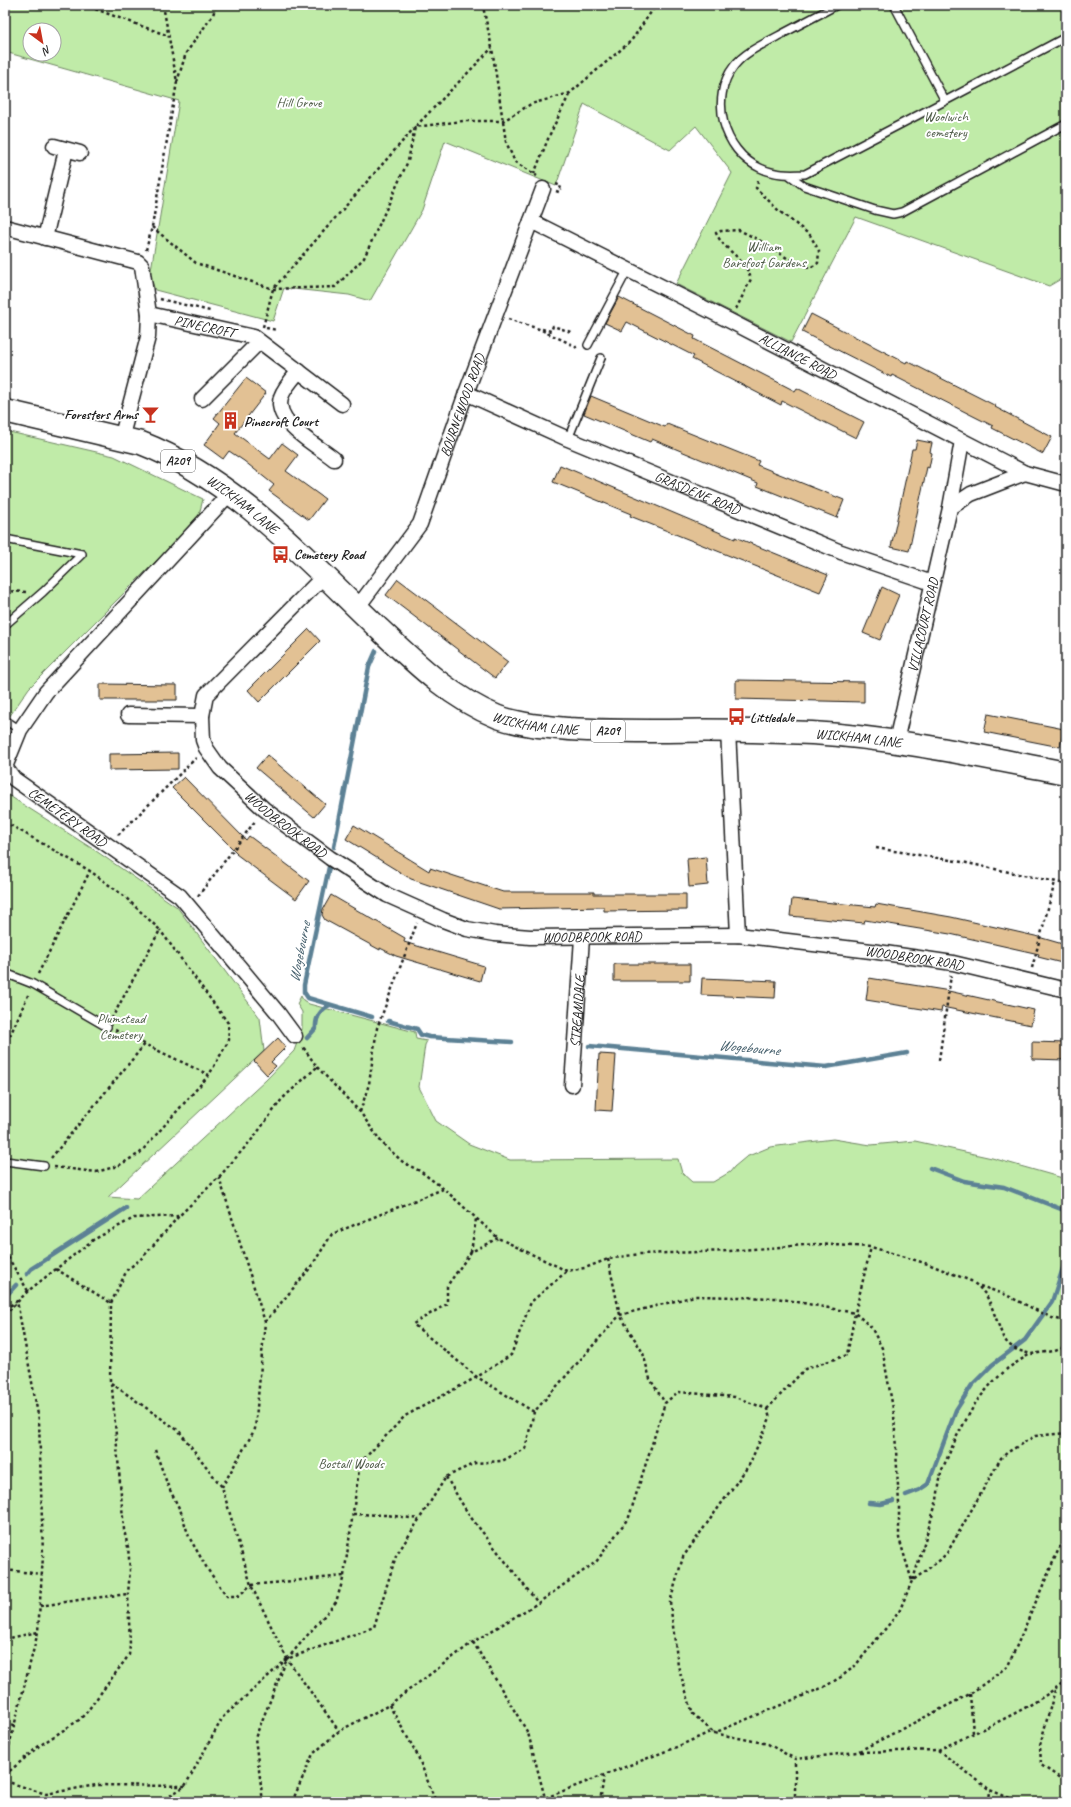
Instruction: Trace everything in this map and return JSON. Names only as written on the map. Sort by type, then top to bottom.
[{"type":"main road","name":"A209","points":[[5,411],[121,439]]},
{"type":"main road","name":"WICKHAM LANE","points":[[121,439],[141,443],[158,450],[231,492],[325,575],[357,608],[416,664],[458,696],[499,717],[540,726],[611,731],[728,730],[813,733],[896,741],[1066,773]]},
{"type":"street","points":[[46,238],[67,150]]},
{"type":"street","name":"BOURNEWOOD ROAD","points":[[357,608],[420,524],[466,393],[546,183]]},
{"type":"street","name":"ALLIANCE ROAD","points":[[531,221],[730,320],[1025,473],[1066,484]]},
{"type":"street","points":[[5,227],[140,263],[144,271],[148,314],[148,337],[121,439]]},
{"type":"street","name":"PINECROFT","points":[[148,314],[254,337],[342,404]]},
{"type":"street","name":"PINECROFT","points":[[202,399],[259,342]]},
{"type":"street","points":[[299,371],[282,396],[280,406],[284,418],[290,426],[334,458]]},
{"type":"street","name":"GRASDENE ROAD","points":[[466,393],[568,439],[841,552],[932,583]]},
{"type":"street","name":"VILLACOURT ROAD","points":[[896,741],[950,508],[962,441]]},
{"type":"street","points":[[950,508],[971,494],[1025,473]]},
{"type":"street","name":"CEMETERY ROAD","points":[[231,492],[46,692],[20,730],[5,767],[14,779],[180,896],[295,1036]]},
{"type":"street","name":"WOODBROOK ROAD","points":[[325,575],[206,695],[202,716],[203,740],[206,748],[220,768],[264,809],[330,858],[386,895],[466,929],[495,934],[530,937],[582,938],[738,935],[872,951],[953,963],[1066,990]]},
{"type":"street","points":[[128,715],[202,716]]},
{"type":"street","points":[[728,730],[738,935]]},
{"type":"street","name":"STREAMDALE","points":[[572,1085],[582,938]]},
{"type":"lane","points":[[837,5],[748,53],[734,66],[726,80],[722,98],[722,114],[725,128],[730,140],[738,151],[759,168],[774,173],[789,175],[805,174],[1066,37]]},
{"type":"lane","points":[[894,5],[945,101]]},
{"type":"lane","points":[[789,175],[804,186],[875,210],[893,214],[902,212],[1066,124]]},
{"type":"lane","points":[[588,345],[627,270]]},
{"type":"lane","points":[[568,439],[601,358]]},
{"type":"lane","points":[[5,539],[82,554],[5,625]]},
{"type":"lane","points":[[5,720],[20,730]]},
{"type":"lane","points":[[5,973],[33,984],[107,1027]]},
{"type":"lane","points":[[5,1161],[44,1166]]},
{"type":"path","points":[[84,5],[169,36]]},
{"type":"path","points":[[163,5],[177,82]]},
{"type":"path","points":[[146,252],[152,227],[177,82],[186,53],[212,15],[216,5]]},
{"type":"path","points":[[480,5],[484,11]]},
{"type":"path","points":[[484,5],[506,142],[515,162],[546,183]]},
{"type":"path","points":[[534,174],[550,134],[570,93],[632,41],[656,5]]},
{"type":"path","points":[[263,328],[273,289],[415,127],[492,48]]},
{"type":"path","points":[[415,127],[463,121],[503,121],[531,104],[570,93]]},
{"type":"path","points":[[152,227],[196,263],[273,289],[335,287],[364,258],[408,160],[415,127]]},
{"type":"path","points":[[730,320],[751,279],[749,271],[736,255],[719,239],[716,233],[721,231],[738,230],[759,240],[787,258],[810,268],[818,263],[820,251],[810,235],[779,211],[756,188],[760,178]]},
{"type":"path","points":[[496,315],[539,329],[575,346],[579,352]]},
{"type":"path","points":[[539,329],[551,331],[553,326],[571,332]]},
{"type":"path","points":[[5,591],[42,592]]},
{"type":"path","points":[[108,845],[206,748]]},
{"type":"path","points":[[189,907],[264,809]]},
{"type":"path","points":[[5,822],[90,871],[124,896],[160,930],[228,1023],[229,1040],[209,1076],[140,1154],[118,1166],[96,1172],[44,1166]]},
{"type":"path","points":[[876,848],[962,862],[1066,884]]},
{"type":"path","points":[[5,1047],[33,984],[90,871]]},
{"type":"path","points":[[1029,981],[1055,882]]},
{"type":"path","points":[[360,1112],[369,1084],[377,1028],[422,911]]},
{"type":"path","points":[[160,930],[107,1027],[209,1076]]},
{"type":"path","points":[[939,1060],[953,963]]},
{"type":"path","points":[[295,1036],[317,1068],[360,1112],[382,1143],[404,1163],[420,1171],[444,1189],[498,1238],[567,1271]]},
{"type":"path","points":[[44,1166],[144,1044]]},
{"type":"path","points":[[5,1775],[39,1746],[79,1720],[86,1713],[128,1655],[130,1645],[128,1594],[130,1570],[128,1547],[124,1530],[112,1388],[110,1382],[112,1303],[128,1270],[143,1257],[179,1216],[219,1177],[254,1137],[282,1099],[317,1068]]},
{"type":"path","points":[[219,1177],[265,1322],[255,1429],[222,1487]]},
{"type":"path","points":[[265,1322],[311,1267],[332,1234],[444,1189]]},
{"type":"path","points":[[5,1309],[93,1240],[134,1218],[179,1216]]},
{"type":"path","points":[[476,1219],[471,1252],[447,1286],[447,1304],[413,1324],[477,1377],[534,1412]]},
{"type":"path","points":[[471,1252],[498,1238]]},
{"type":"path","points":[[161,1802],[185,1786],[223,1717],[287,1660],[336,1602],[344,1576],[360,1463],[406,1416],[477,1377],[511,1355],[531,1302],[567,1271],[585,1268],[608,1259],[639,1254],[730,1251],[816,1244],[871,1248],[928,1264],[971,1281],[986,1294],[1003,1337],[1008,1344],[1017,1350],[1031,1354],[1055,1351],[1066,1347]]},
{"type":"path","points":[[767,1409],[805,1369],[848,1355],[855,1312],[871,1248]]},
{"type":"path","points":[[5,1252],[28,1291]]},
{"type":"path","points":[[608,1259],[620,1314],[643,1353],[650,1379],[665,1403]]},
{"type":"path","points":[[56,1269],[112,1303]]},
{"type":"path","points":[[978,1286],[1004,1294],[1052,1318],[1066,1321]]},
{"type":"path","points":[[263,1802],[255,1738],[287,1660],[374,1627],[396,1556],[446,1477],[475,1462],[502,1461],[524,1448],[534,1412],[620,1314],[695,1296],[777,1298],[855,1312],[871,1327],[882,1348],[894,1414],[899,1504],[899,1538],[912,1581]]},
{"type":"path","points":[[5,1315],[16,1301]]},
{"type":"path","points":[[5,1762],[38,1632],[43,1556],[38,1420],[16,1301]]},
{"type":"path","points":[[714,1733],[824,1687],[841,1677],[855,1666],[899,1612],[912,1581],[937,1500],[941,1472],[957,1436],[976,1402],[992,1383],[1008,1368],[1031,1354]]},
{"type":"path","points":[[110,1382],[179,1431],[222,1487],[251,1585],[287,1660],[339,1731]]},
{"type":"path","points":[[292,1802],[313,1754],[339,1731],[389,1705],[473,1642],[538,1603],[596,1562],[629,1517],[665,1403],[678,1392],[735,1397],[767,1409]]},
{"type":"path","points":[[714,1733],[693,1714],[678,1666],[670,1602],[683,1557],[749,1465],[770,1418],[767,1409]]},
{"type":"path","points":[[912,1581],[947,1553],[1001,1458],[1008,1452],[1035,1436],[1066,1433]]},
{"type":"path","points":[[155,1450],[168,1486],[181,1512],[189,1537],[208,1570],[227,1596],[238,1596],[251,1585],[344,1576]]},
{"type":"path","points":[[446,1477],[469,1514],[538,1603]]},
{"type":"path","points":[[353,1514],[386,1515],[419,1520]]},
{"type":"path","points":[[857,1752],[970,1694],[1008,1666],[1060,1546],[1066,1542]]},
{"type":"path","points":[[5,1570],[42,1574]]},
{"type":"path","points":[[40,1606],[128,1594]]},
{"type":"path","points":[[5,1639],[38,1632]]},
{"type":"path","points":[[473,1642],[528,1733],[545,1798]]},
{"type":"path","points":[[528,1802],[545,1798],[604,1776],[629,1764],[679,1746],[710,1732],[768,1744],[795,1759],[857,1752],[938,1750],[1012,1714],[1055,1689],[1066,1680]]},
{"type":"path","points":[[1055,1689],[1040,1745],[1041,1765],[1066,1782]]},
{"type":"path","points":[[970,1694],[973,1733]]},
{"type":"path","points":[[389,1705],[417,1754],[436,1802]]},
{"type":"path","points":[[5,1724],[14,1726]]},
{"type":"path","points":[[938,1750],[990,1790],[1019,1802]]},
{"type":"path","points":[[795,1759],[795,1802]]},
{"type":"path","points":[[600,1802],[604,1776]]},
{"type":"path","points":[[5,1781],[46,1794],[96,1785],[185,1786]]},
{"type":"path","points":[[989,1802],[990,1790]]},
{"type":"green space","points":[[5,5],[1066,5],[1066,276],[1049,286],[856,217],[791,342],[676,284],[732,173],[696,126],[670,150],[584,104],[556,186],[445,141],[422,210],[370,301],[349,295],[284,288],[273,321],[155,290],[150,276],[179,101],[41,62],[62,62],[62,22],[22,22],[22,57],[5,52]]},
{"type":"green space","points":[[5,431],[114,456],[203,499],[198,519],[29,688],[5,723]]},
{"type":"green space","name":"Bostall Woods","points":[[5,793],[96,851],[177,907],[260,1018],[264,1051],[108,1197],[137,1199],[266,1080],[294,1051],[302,1029],[302,1012],[297,1004],[301,996],[303,1000],[309,1004],[415,1032],[416,1039],[427,1041],[425,1045],[419,1087],[436,1121],[469,1144],[510,1160],[678,1159],[682,1173],[692,1182],[713,1182],[730,1172],[746,1157],[770,1147],[833,1139],[871,1145],[915,1141],[992,1158],[1066,1179],[1066,1802],[5,1802]]},
{"type":"building","points":[[619,297],[695,336],[694,339],[795,391],[797,388],[864,422],[856,438],[782,401],[781,405],[692,359],[694,356],[627,322],[622,331],[605,323]]},
{"type":"building","points":[[811,314],[906,363],[907,361],[996,406],[995,407],[1052,437],[1043,454],[992,428],[993,426],[802,332]]},
{"type":"building","points":[[246,378],[266,393],[235,433],[270,459],[282,443],[298,455],[286,471],[325,499],[309,520],[269,491],[274,485],[244,461],[229,451],[223,459],[204,445],[220,423],[214,418]]},
{"type":"building","points":[[591,396],[665,427],[667,424],[759,461],[757,465],[844,500],[837,518],[757,486],[758,483],[652,439],[650,442],[584,414]]},
{"type":"building","points":[[917,440],[932,443],[930,452],[932,453],[929,468],[927,467],[909,551],[891,547],[912,449],[915,449]]},
{"type":"building","points":[[560,465],[735,539],[735,537],[828,575],[820,592],[630,516],[631,514],[553,482]]},
{"type":"building","points":[[398,579],[508,662],[495,678],[386,595]]},
{"type":"building","points":[[882,587],[899,595],[880,640],[863,633]]},
{"type":"building","points":[[309,629],[320,641],[259,702],[248,690]]},
{"type":"building","points":[[736,680],[864,682],[864,702],[736,699]]},
{"type":"building","points":[[100,684],[177,685],[177,700],[100,700]]},
{"type":"building","points":[[988,714],[1064,729],[1060,747],[984,732]]},
{"type":"building","points":[[178,753],[178,769],[109,770],[109,754]]},
{"type":"building","points":[[267,755],[325,804],[314,817],[256,768]]},
{"type":"building","points":[[184,777],[246,840],[249,836],[309,881],[296,899],[236,854],[237,853],[172,788]]},
{"type":"building","points":[[354,825],[429,871],[430,868],[503,892],[686,894],[686,910],[604,911],[604,907],[499,909],[411,879],[346,839]]},
{"type":"building","points":[[706,857],[708,885],[689,887],[687,859]]},
{"type":"building","points":[[331,895],[405,938],[404,942],[484,966],[480,981],[396,956],[380,948],[380,950],[325,920],[322,915],[323,909]]},
{"type":"building","points":[[792,899],[875,907],[876,904],[951,917],[1035,936],[1066,945],[1066,964],[1038,957],[1039,954],[950,934],[865,920],[864,923],[790,916]]},
{"type":"building","points":[[614,964],[690,964],[690,981],[614,981]]},
{"type":"building","points":[[702,978],[776,981],[775,998],[701,995]]},
{"type":"building","points":[[869,978],[944,990],[1034,1010],[1031,1025],[942,1007],[941,1012],[866,1000]]},
{"type":"building","points":[[278,1038],[286,1047],[271,1062],[276,1066],[267,1075],[254,1061]]},
{"type":"building","points":[[1032,1042],[1066,1043],[1066,1060],[1032,1059]]},
{"type":"building","points":[[599,1054],[616,1055],[612,1111],[596,1110]]},
{"type":"waterway","name":"Wogebourne","points":[[334,847],[369,667],[376,651]]},
{"type":"waterway","name":"Wogebourne","points":[[329,867],[304,985],[304,992],[308,998],[372,1017]]},
{"type":"waterway","points":[[307,1038],[316,1028],[316,1021],[319,1014],[330,1005]]},
{"type":"waterway","name":"Wogebourne","points":[[388,1021],[417,1029],[421,1035],[429,1037],[512,1042]]},
{"type":"waterway","name":"Wogebourne","points":[[589,1046],[826,1067],[907,1053]]},
{"type":"waterway","points":[[930,1168],[964,1181],[1004,1187],[1066,1211]]},
{"type":"waterway","points":[[27,1274],[31,1269],[126,1208]]},
{"type":"waterway","points":[[906,1495],[919,1490],[928,1484],[956,1410],[972,1385],[992,1365],[1025,1340],[1052,1302],[1066,1259]]},
{"type":"waterway","points":[[5,1297],[16,1285]]},
{"type":"waterway","points":[[869,1503],[881,1504],[893,1501]]},
{"type":"place","name":"Foresters Arms","points":[[151,414]]},
{"type":"place","name":"Pinecroft Court","points":[[231,421]]},
{"type":"place","name":"Cemetery Road","points":[[281,554]]},
{"type":"place","name":"Littledale","points":[[737,717]]},
{"type":"park label","name":"Hill Grove","points":[[299,102]]},
{"type":"park label","name":"Woolwich cemetery","points":[[946,124]]},
{"type":"park label","name":"William Barefoot Gardens","points":[[764,254]]},
{"type":"park label","name":"Plumstead Cemetery","points":[[121,1026]]}]
